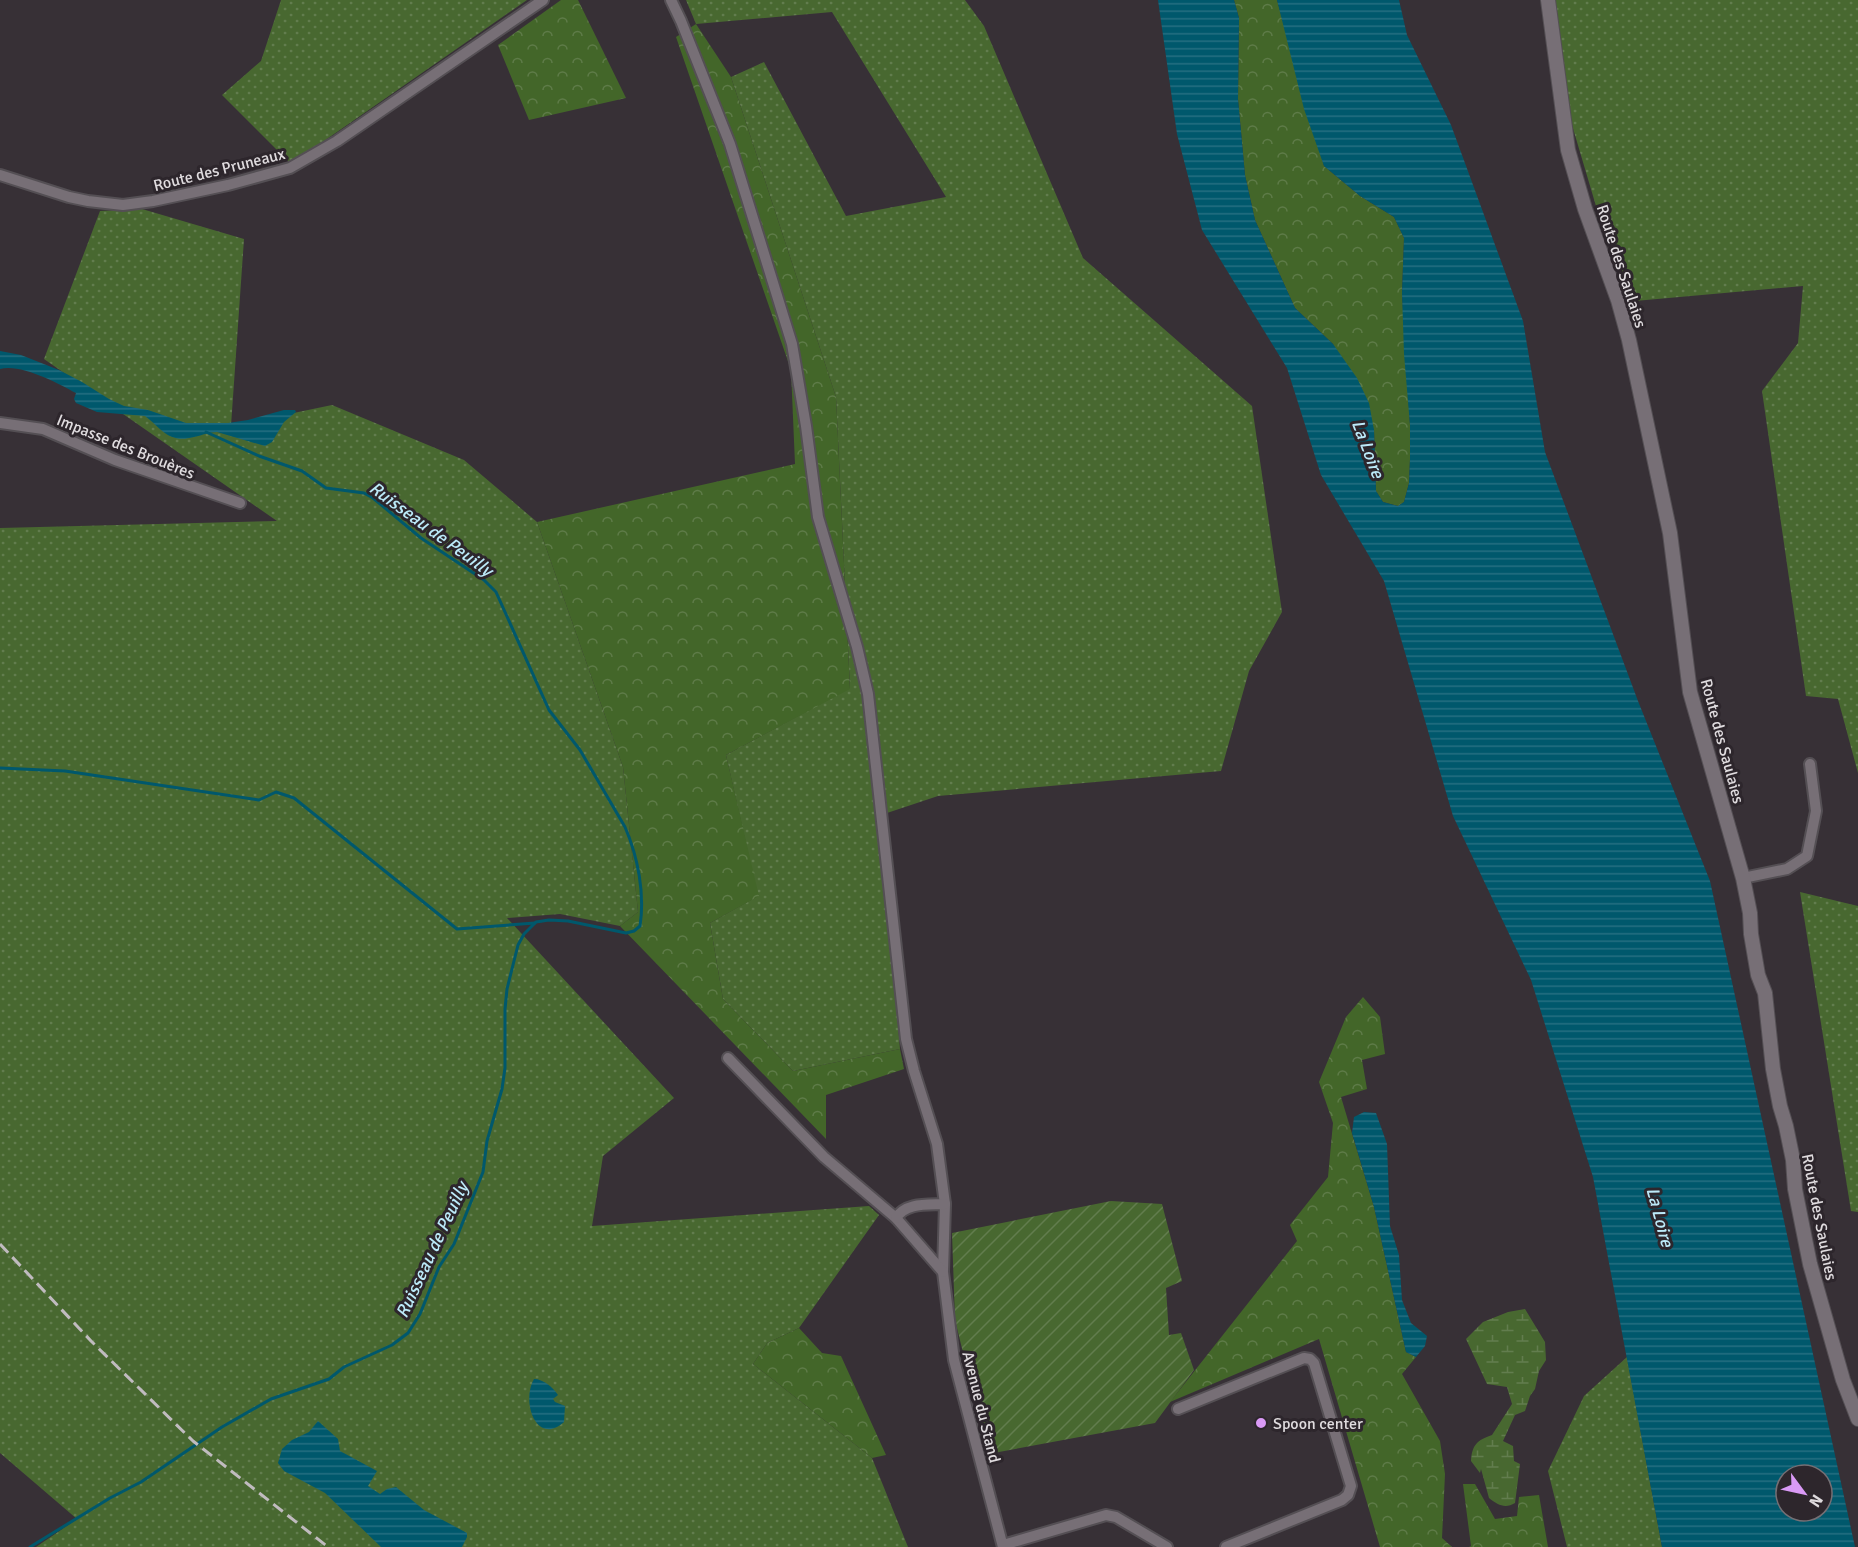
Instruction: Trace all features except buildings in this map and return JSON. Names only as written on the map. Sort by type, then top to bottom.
[{"type":"street","name":"Route des Pruneaux","points":[[0,175],[69,197],[123,205],[228,185],[290,168],[337,141],[543,0]]},
{"type":"street","name":"Avenue du Stand","points":[[670,0],[681,21],[730,144],[792,344],[818,517],[857,647],[868,694],[906,1039],[937,1144],[945,1204],[943,1272],[954,1360],[1003,1546]]},
{"type":"street","name":"Route des Saulaies","points":[[1548,0],[1568,150],[1585,209],[1618,300],[1629,340],[1670,533],[1690,692],[1743,878],[1758,975],[1765,993],[1773,1069],[1786,1126],[1795,1189],[1810,1264],[1844,1380],[1858,1419]]},
{"type":"street","name":"Impasse des Brouères","points":[[0,423],[43,429],[115,460],[240,503]]},
{"type":"street","points":[[1743,878],[1787,869],[1807,856],[1816,811],[1810,764]]},
{"type":"street","points":[[728,1058],[824,1157],[896,1218],[943,1272]]},
{"type":"street","points":[[896,1218],[901,1210],[909,1206],[945,1204]]},
{"type":"street","points":[[1178,1409],[1304,1358],[1314,1363],[1351,1486],[1347,1495],[1342,1500],[1226,1547]]},
{"type":"street","points":[[1003,1546],[1106,1515],[1116,1517],[1167,1547]]},
{"type":"green space","points":[[281,0],[527,0],[291,164],[222,95],[261,61]]},
{"type":"green space","points":[[561,0],[578,0],[626,98],[529,120],[498,45]]},
{"type":"green space","points":[[686,0],[965,0],[984,26],[1083,258],[1252,406],[1282,612],[1249,671],[1221,771],[938,796],[881,815],[900,1049],[793,1071],[723,999],[710,923],[758,896],[726,755],[850,688],[836,397],[731,77],[764,62],[846,216],[946,197],[832,12],[696,24]]},
{"type":"green space","points":[[1234,0],[1277,0],[1324,166],[1360,196],[1394,217],[1404,238],[1402,293],[1410,459],[1409,483],[1404,502],[1398,506],[1383,502],[1376,491],[1374,430],[1333,344],[1295,308],[1255,220],[1245,175],[1238,99],[1239,18]]},
{"type":"green space","points":[[1552,0],[1858,0],[1858,773],[1838,699],[1806,696],[1762,391],[1798,343],[1803,286],[1635,301],[1601,223],[1564,98]]},
{"type":"green space","points":[[696,24],[731,77],[836,397],[850,689],[726,755],[759,896],[710,923],[723,999],[793,1071],[900,1049],[904,1069],[826,1095],[826,1139],[620,926],[638,912],[623,767],[537,522],[795,464],[791,370],[676,37]]},
{"type":"green space","points":[[142,209],[244,239],[231,426],[332,405],[464,460],[537,522],[623,767],[638,912],[620,926],[560,914],[507,918],[674,1098],[603,1156],[592,1226],[869,1206],[879,1215],[799,1328],[767,1343],[753,1364],[872,1458],[908,1547],[36,1547],[77,1519],[0,1453],[0,528],[277,521],[44,359],[100,211]]},
{"type":"green space","points":[[1800,892],[1858,906],[1858,1212],[1851,1211]]},
{"type":"green space","points":[[1363,997],[1380,1017],[1385,1054],[1362,1060],[1367,1089],[1341,1097],[1374,1207],[1406,1352],[1416,1357],[1402,1374],[1440,1441],[1445,1474],[1442,1538],[1452,1547],[1380,1547],[1319,1339],[1170,1402],[1297,1241],[1290,1225],[1328,1177],[1333,1123],[1319,1082],[1346,1017]]},
{"type":"green space","points":[[1111,1201],[1162,1204],[1182,1281],[1166,1288],[1169,1335],[1181,1333],[1194,1370],[1155,1423],[988,1454],[955,1320],[952,1233]]},
{"type":"green space","points":[[1525,1309],[1545,1342],[1546,1360],[1539,1371],[1535,1389],[1525,1411],[1515,1415],[1503,1441],[1513,1446],[1514,1461],[1520,1464],[1515,1503],[1505,1506],[1489,1498],[1481,1469],[1480,1473],[1471,1461],[1476,1444],[1492,1435],[1512,1404],[1507,1387],[1487,1384],[1466,1339],[1483,1322],[1508,1312]]},
{"type":"green space","points":[[799,1328],[822,1353],[841,1356],[886,1455],[872,1458],[753,1364],[767,1343]]},
{"type":"green space","points":[[1627,1357],[1662,1547],[1567,1547],[1548,1471],[1584,1396]]},
{"type":"green space","points":[[1463,1484],[1475,1484],[1495,1519],[1517,1516],[1519,1497],[1539,1495],[1548,1547],[1469,1547],[1471,1546]]},
{"type":"water","name":"La Loire","points":[[1158,0],[1234,0],[1239,18],[1238,99],[1245,175],[1255,220],[1295,308],[1333,344],[1357,378],[1369,403],[1374,430],[1376,491],[1383,502],[1398,506],[1404,502],[1409,483],[1410,425],[1402,293],[1404,238],[1394,217],[1360,196],[1324,166],[1304,109],[1277,0],[1399,0],[1407,35],[1451,125],[1523,321],[1545,452],[1638,701],[1710,881],[1855,1547],[1662,1547],[1593,1177],[1531,980],[1453,816],[1384,581],[1321,475],[1287,368],[1202,230],[1177,134]]},
{"type":"water","points":[[0,351],[21,355],[59,370],[124,406],[148,410],[186,423],[228,423],[284,410],[295,410],[296,412],[284,422],[272,442],[265,446],[217,432],[185,439],[172,437],[145,416],[97,412],[76,403],[74,399],[76,393],[49,379],[28,371],[0,369]]},
{"type":"water","points":[[1364,1112],[1376,1113],[1387,1144],[1390,1226],[1399,1255],[1402,1300],[1411,1323],[1427,1336],[1425,1346],[1416,1357],[1406,1352],[1374,1207],[1352,1133],[1354,1117]]},
{"type":"water","points":[[534,1379],[551,1386],[558,1395],[553,1399],[555,1402],[565,1406],[564,1422],[554,1428],[546,1429],[539,1425],[530,1409],[530,1388]]},
{"type":"water","points":[[318,1421],[338,1439],[340,1451],[377,1471],[368,1486],[380,1494],[396,1487],[424,1510],[467,1533],[462,1547],[381,1547],[325,1493],[284,1471],[278,1463],[282,1449],[292,1440],[309,1432]]},
{"type":"waterway","name":"Ruisseau de Peuilly","points":[[30,1547],[110,1498],[141,1482],[222,1427],[271,1399],[329,1379],[344,1367],[392,1345],[408,1333],[420,1314],[439,1267],[454,1244],[483,1172],[487,1141],[502,1089],[505,1068],[507,989],[518,945],[524,934],[536,922],[549,920],[568,921],[626,933],[640,926],[641,889],[634,851],[625,827],[580,750],[549,710],[496,592],[484,580],[421,538],[364,493],[326,488],[302,471],[259,456],[206,432]]},
{"type":"waterway","points":[[0,768],[65,771],[259,800],[276,792],[294,798],[457,929],[535,923]]},
{"type":"railway","points":[[0,1244],[91,1341],[193,1441],[328,1547]]},
{"type":"place","name":"Spoon center","points":[[1261,1423]]}]
